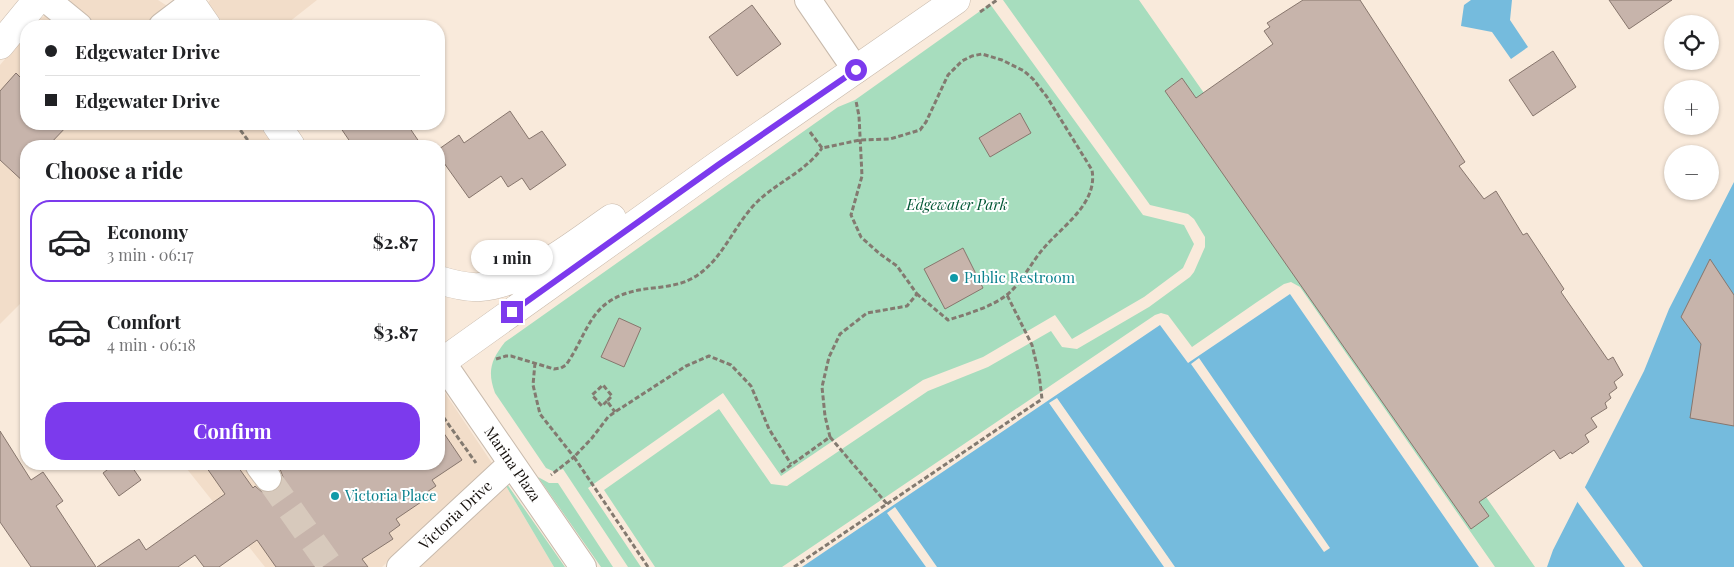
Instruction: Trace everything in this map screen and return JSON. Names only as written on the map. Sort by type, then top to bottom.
[{"type":"main road","points":[[188,1],[202,20]]},
{"type":"main road","points":[[23,20],[40,2]]},
{"type":"main road","points":[[445,282],[454,285],[480,287],[516,279],[543,266],[617,214],[718,165],[860,82],[965,8]]},
{"type":"main road","points":[[0,45],[20,24]]},
{"type":"main road","points":[[445,356],[718,165]]},
{"type":"street","points":[[808,0],[860,82]]},
{"type":"street","points":[[168,20],[188,1]]},
{"type":"street","points":[[40,2],[69,20]]},
{"type":"street","name":"Marina Plaza","points":[[445,367],[583,567]]},
{"type":"street","name":"Victoria Drive","points":[[400,567],[511,464]]},
{"type":"path","points":[[965,8],[997,0]]},
{"type":"path","points":[[496,359],[506,356],[554,369],[566,366],[592,318],[611,300],[627,293],[681,283],[700,272],[721,253],[740,221],[759,200],[807,164],[822,148],[860,140],[890,139],[920,130],[926,122],[948,75],[955,67],[972,56],[982,54],[1002,60],[1024,71],[1034,79],[1086,158],[1092,170],[1093,178],[1092,187],[1082,207],[1045,247],[1007,295],[974,312],[948,320],[917,294],[898,266],[880,254],[861,237],[851,215],[862,176],[860,140],[859,116],[856,100],[860,82]]},
{"type":"path","points":[[848,106],[856,100]]},
{"type":"path","points":[[817,126],[809,131],[822,148]]},
{"type":"path","points":[[887,504],[830,437],[825,416],[822,387],[828,357],[840,334],[867,313],[907,306],[917,294]]},
{"type":"path","points":[[794,567],[1042,399],[1039,374],[1032,345],[1007,295]]},
{"type":"path","points":[[551,475],[574,457],[608,417],[686,366],[709,356],[731,366],[751,386],[769,429],[791,464]]},
{"type":"path","points":[[535,363],[533,385],[540,414],[574,457],[648,567]]},
{"type":"path","points":[[603,385],[612,396],[607,401],[602,406],[592,395],[603,385]]},
{"type":"path","points":[[607,401],[615,412]]},
{"type":"path","points":[[445,420],[479,468]]},
{"type":"path","points":[[781,472],[830,437]]},
{"type":"shaded area","points":[[71,0],[158,0],[181,15],[185,20],[38,20]]},
{"type":"shaded area","points":[[210,0],[317,0],[292,20],[221,20],[208,3]]},
{"type":"shaded area","points":[[20,41],[20,130],[262,130],[270,140],[20,140],[20,304],[0,324],[0,65]]},
{"type":"shaded area","name":"Victoria Place","points":[[445,393],[492,463],[382,567],[265,567],[188,470],[445,470]]},
{"type":"shaded area","points":[[506,486],[554,567],[420,567]]},
{"type":"green space","points":[[1003,0],[1139,0],[1535,567],[1495,567],[1300,287],[1291,282],[1284,284],[1192,347],[1168,315],[1161,313],[1155,315],[782,567],[655,567],[604,490],[719,409],[771,484],[787,486],[928,391],[988,367],[1051,331],[1062,347],[1077,349],[1149,307],[1194,272],[1205,247],[1205,237],[1194,219],[1188,214],[1150,205]]},
{"type":"green space","name":"Edgewater Park","points":[[990,4],[1143,215],[1184,225],[1194,244],[1183,268],[1144,297],[1072,339],[1055,315],[983,357],[923,380],[781,476],[723,393],[588,488],[641,567],[628,567],[563,469],[555,472],[546,468],[495,393],[491,372],[500,348],[505,342],[838,107],[855,100]]},
{"type":"green space","points":[[538,477],[549,483],[558,483],[613,567],[601,567]]},
{"type":"green space","points":[[507,484],[565,567],[554,567],[506,486]]},
{"type":"water","points":[[1471,0],[1512,0],[1510,20],[1528,47],[1511,59],[1492,32],[1461,26],[1464,5]]},
{"type":"water","points":[[1734,182],[1734,567],[1547,567],[1553,550],[1644,371],[1669,309]]},
{"type":"water","points":[[1290,294],[1479,567],[802,567],[1160,325],[1188,363]]},
{"type":"pier","points":[[1199,358],[1330,548],[1324,552],[1191,364]]},
{"type":"pier","points":[[1057,398],[1175,567],[1164,567],[1049,403]]},
{"type":"pier","points":[[1584,486],[1643,567],[1625,567],[1576,500]]},
{"type":"pier","points":[[895,507],[937,567],[926,567],[887,513]]},
{"type":"building","points":[[1303,0],[1360,0],[1465,162],[1459,166],[1484,199],[1496,191],[1523,235],[1527,233],[1564,289],[1561,292],[1608,360],[1613,357],[1623,375],[1614,382],[1617,388],[1609,394],[1611,398],[1605,403],[1607,408],[1591,418],[1597,427],[1585,435],[1589,442],[1572,454],[1571,452],[1560,459],[1554,450],[1479,502],[1489,516],[1471,529],[1165,91],[1182,78],[1196,98],[1273,44],[1264,31],[1270,27],[1267,23]]},
{"type":"building","points":[[1609,0],[1672,0],[1629,29]]},
{"type":"building","points":[[752,5],[781,44],[737,76],[709,37]]},
{"type":"building","points":[[1553,51],[1576,87],[1533,116],[1509,80]]},
{"type":"building","points":[[16,73],[20,77],[20,130],[63,130],[54,140],[20,140],[20,178],[0,160],[0,91]]},
{"type":"building","points":[[510,111],[529,139],[542,131],[566,165],[530,190],[522,178],[508,187],[501,176],[469,198],[445,164],[445,145],[459,135],[464,143]]},
{"type":"building","points":[[1020,113],[1031,133],[990,157],[979,138]]},
{"type":"building","points":[[342,130],[411,130],[418,140],[349,140]]},
{"type":"building","name":"Public Restroom","points":[[963,248],[983,288],[945,309],[924,269]]},
{"type":"building","points":[[1710,259],[1734,295],[1734,426],[1690,418],[1701,344],[1681,317]]},
{"type":"building","points":[[619,318],[641,328],[624,367],[601,357]]},
{"type":"building","points":[[0,431],[20,463],[20,470],[25,470],[31,480],[43,472],[63,501],[56,506],[96,567],[31,567],[0,522]]},
{"type":"building","name":"Victoria Place","points":[[445,435],[462,460],[432,480],[436,486],[424,494],[427,498],[396,519],[400,525],[389,533],[393,539],[362,559],[368,567],[276,567],[257,540],[219,567],[204,567],[195,555],[178,567],[97,567],[139,539],[146,550],[225,494],[208,470],[240,470],[253,488],[255,486],[262,492],[270,493],[277,490],[282,484],[283,477],[280,470],[445,470]]},
{"type":"building","points":[[107,470],[134,470],[141,480],[119,496],[103,473]]},
{"type":"tunnel","points":[[268,478],[331,567]]},
{"type":"place","name":"Public Restroom","points":[[954,278]]},
{"type":"place","name":"Victoria Place","points":[[335,496]]},
{"type":"route","points":[[512,312],[718,165],[856,70]]}]
